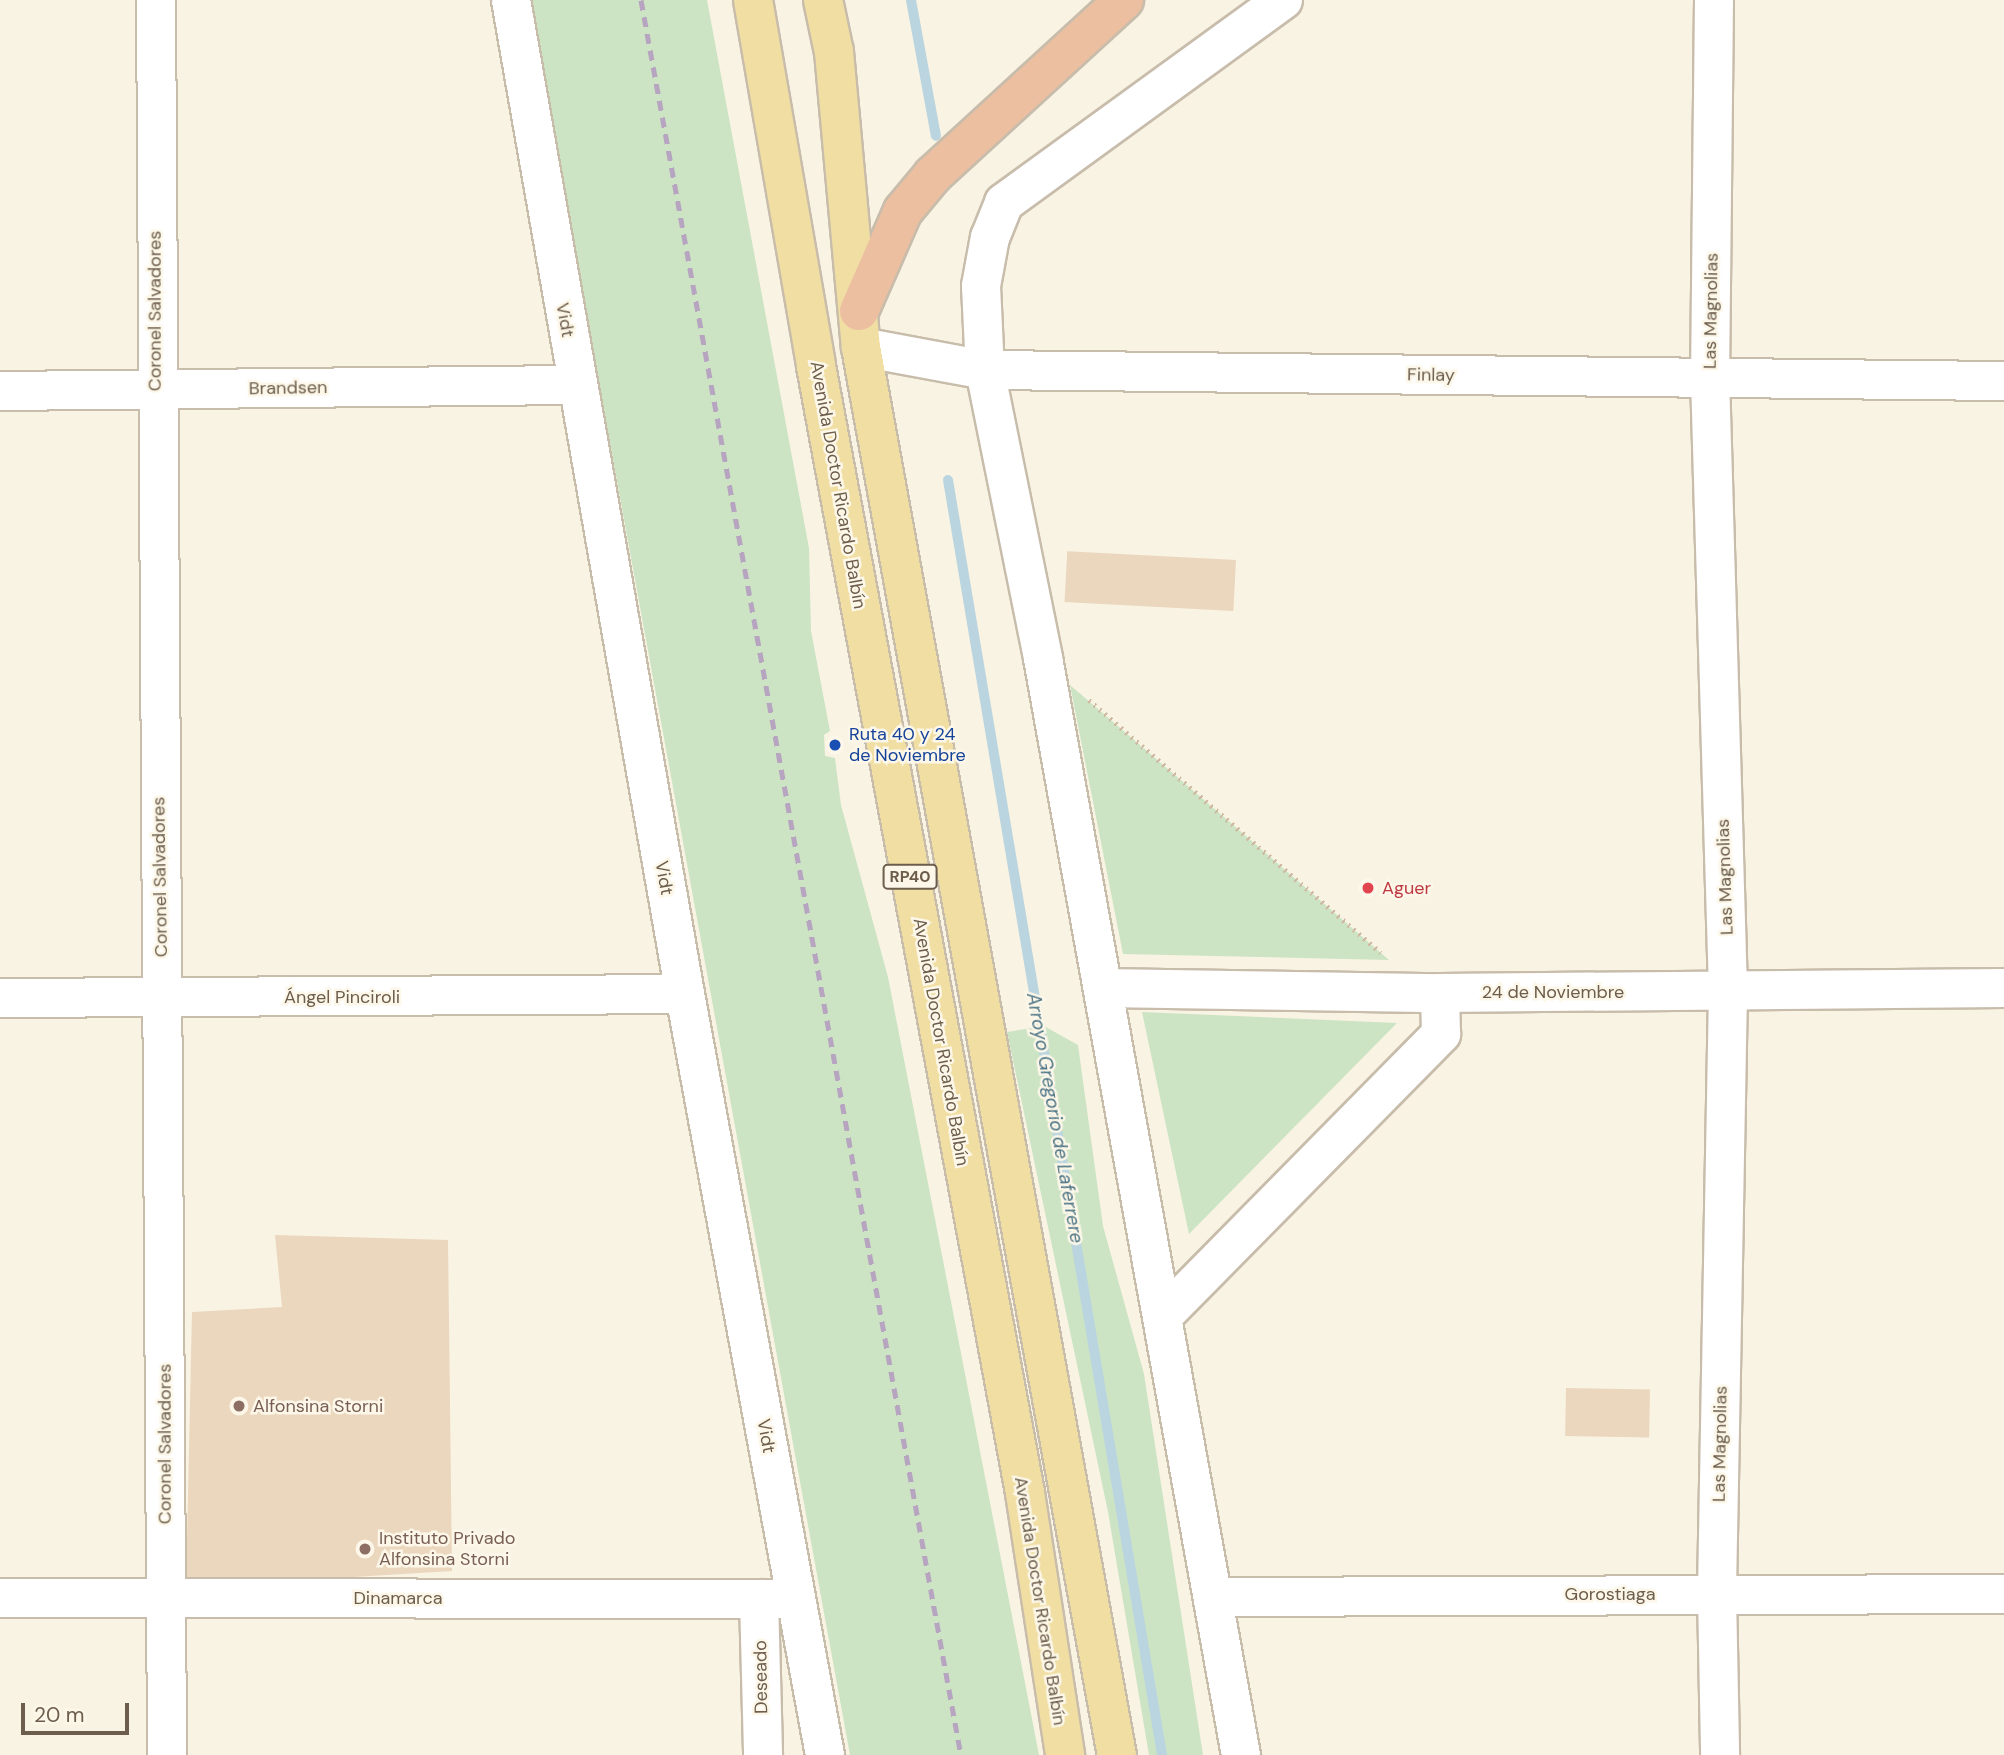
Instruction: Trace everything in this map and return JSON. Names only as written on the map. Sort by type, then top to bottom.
[{"type":"highway","points":[[860,329],[903,211],[933,175],[1124,0]]},
{"type":"main road","name":"Avenida Doctor Ricardo Balbín","points":[[753,0],[818,380],[1025,1493],[1065,1755]]},
{"type":"main road","name":"RP40","points":[[823,0],[834,52],[860,329],[1116,1755]]},
{"type":"street","name":"Coronel Salvadores","points":[[156,0],[155,389],[167,1755]]},
{"type":"street","name":"Vidt","points":[[511,0],[576,385],[685,994],[778,1599],[825,1755]]},
{"type":"street","points":[[1241,1755],[1216,1597],[1043,658],[985,370],[981,286],[990,237],[1004,203],[1283,0]]},
{"type":"street","name":"Las Magnolias","points":[[1714,0],[1710,377],[1728,991],[1717,1593],[1720,1755]]},
{"type":"street","name":"Finlay","points":[[860,329],[985,370],[2004,382]]},
{"type":"street","name":"Brandsen","points":[[0,391],[576,385]]},
{"type":"street","name":"24 de Noviembre","points":[[1103,988],[1440,993],[2004,988]]},
{"type":"street","points":[[1164,1315],[1441,1034],[1440,993]]},
{"type":"street","name":"Ángel Pinciroli","points":[[0,998],[685,994]]},
{"type":"street","name":"Gorostiaga","points":[[1216,1597],[2004,1594]]},
{"type":"street","name":"Dinamarca","points":[[0,1598],[778,1599]]},
{"type":"street","name":"Deseado","points":[[763,1755],[778,1599]]},
{"type":"path","points":[[1043,658],[1389,960]]},
{"type":"green space","points":[[529,0],[707,0],[809,548],[811,631],[830,731],[824,735],[825,756],[835,758],[841,805],[888,977],[1039,1755],[850,1755]]},
{"type":"green space","points":[[1070,685],[1231,823],[1389,960],[1123,954]]},
{"type":"green space","points":[[1142,1012],[1397,1023],[1189,1234]]},
{"type":"green space","points":[[1044,1026],[1078,1045],[1103,1226],[1144,1374],[1203,1755],[1149,1755],[1108,1512],[1007,1032]]},
{"type":"building","points":[[1067,551],[1236,560],[1233,611],[1065,602]]},
{"type":"building","points":[[275,1235],[448,1240],[452,1571],[186,1587],[192,1312],[282,1307]]},
{"type":"building","points":[[1566,1388],[1650,1389],[1649,1437],[1565,1436]]},
{"type":"waterway","name":"Arroyo Gregorio de Laferrere","points":[[911,0],[936,136]]},
{"type":"waterway","name":"Arroyo Gregorio de Laferrere","points":[[948,480],[1162,1755]]},
{"type":"railway","points":[[641,0],[961,1755]]},
{"type":"place","name":"Ruta 40 y 24 de Noviembre","points":[[835,745]]},
{"type":"place","name":"Aguer","points":[[1368,888]]},
{"type":"place","name":"Alfonsina Storni","points":[[239,1406]]},
{"type":"place","name":"Instituto Privado Alfonsina Storni","points":[[365,1549]]}]
